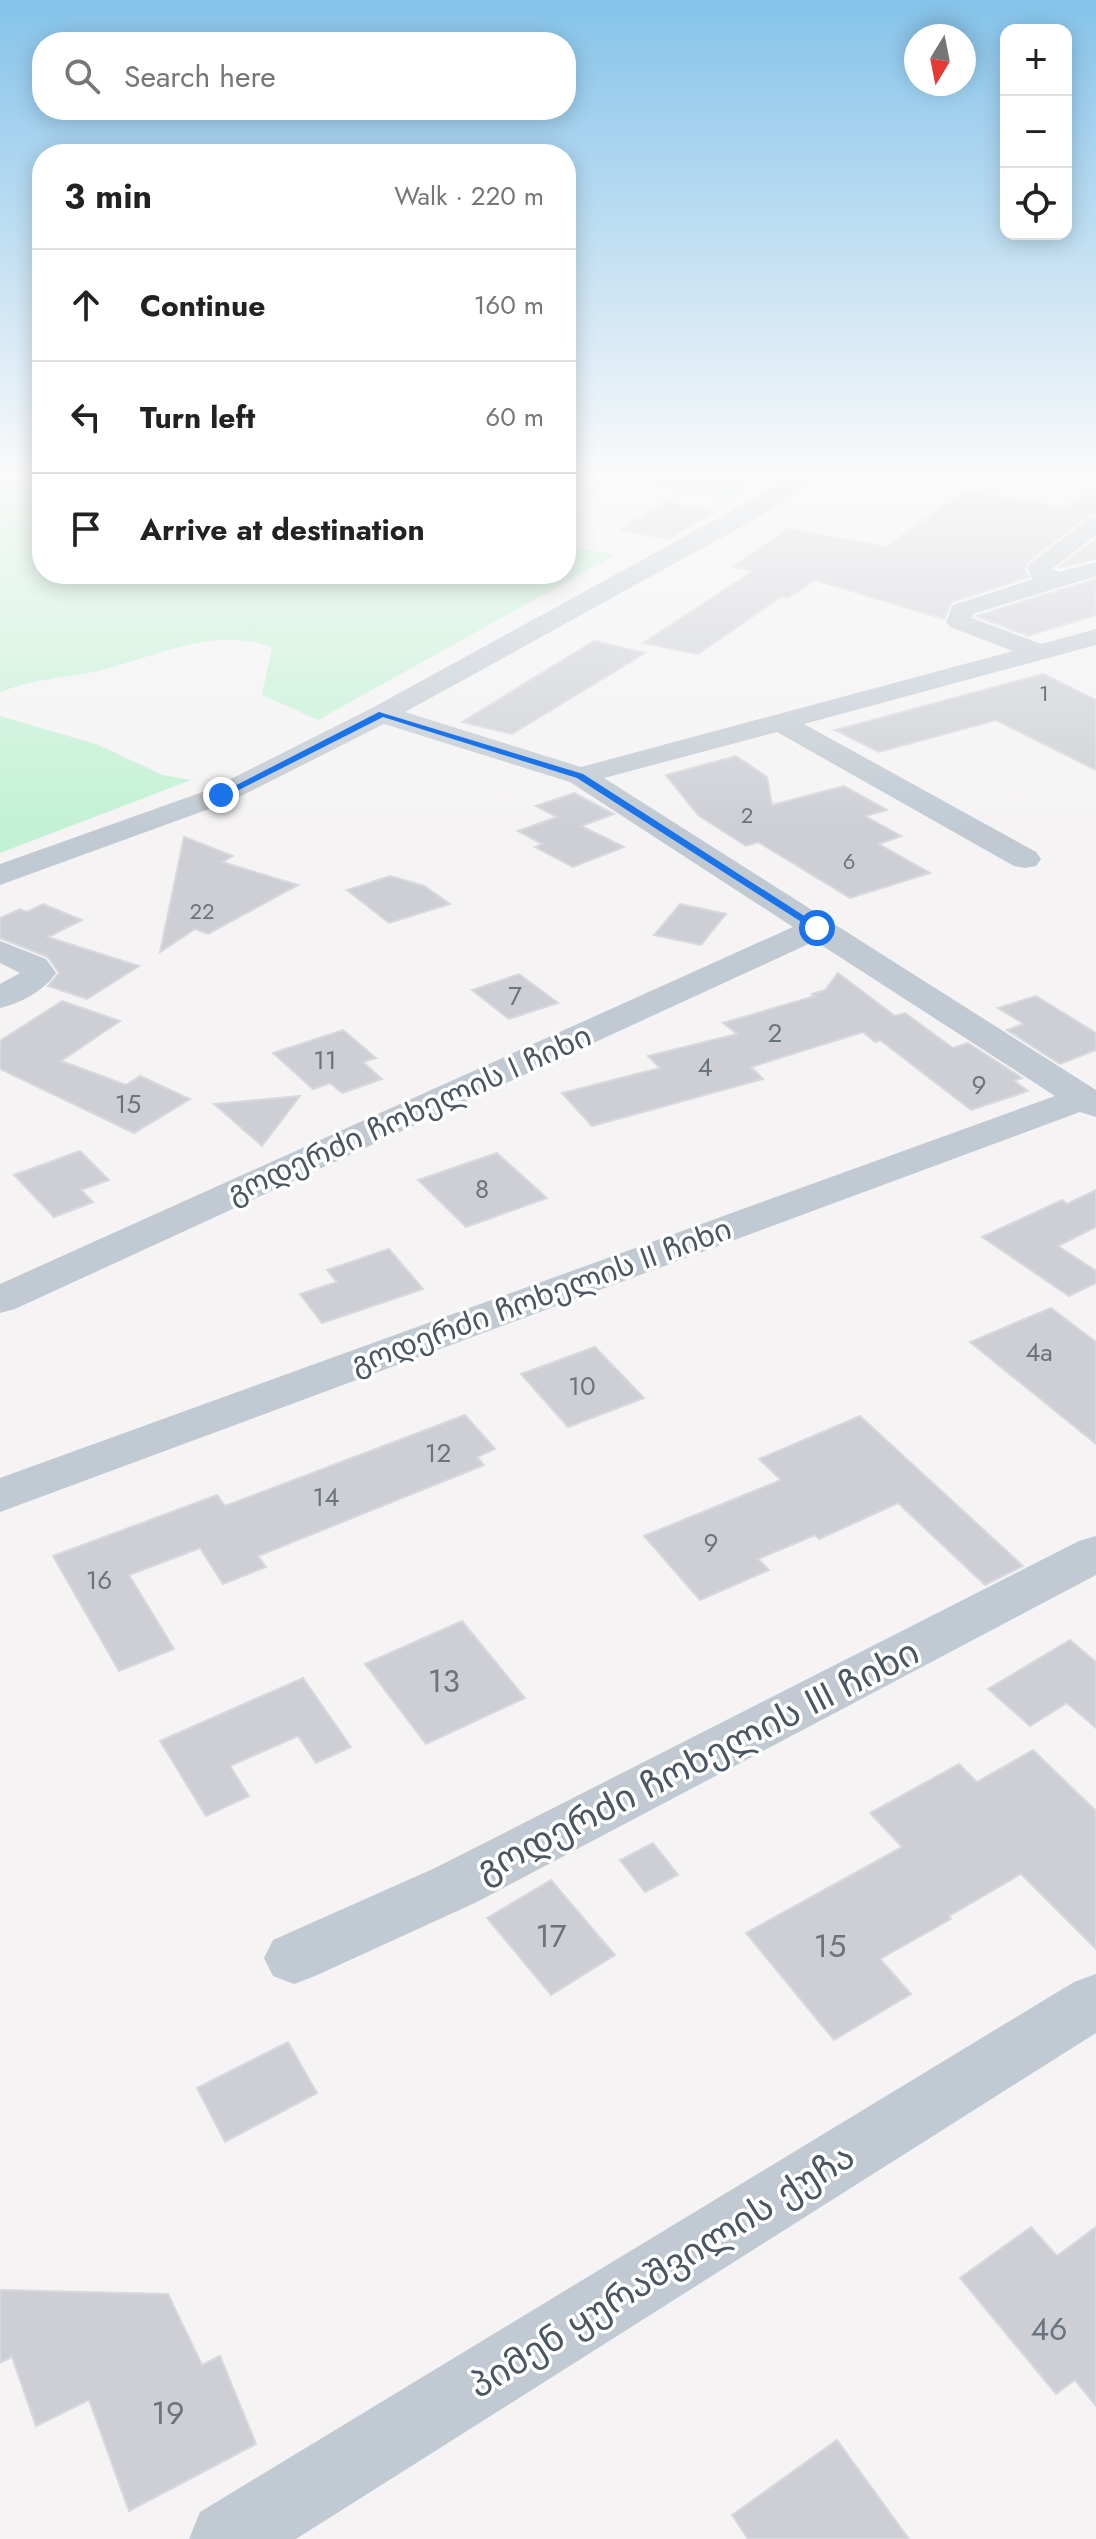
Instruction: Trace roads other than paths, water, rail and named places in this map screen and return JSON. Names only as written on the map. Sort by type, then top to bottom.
[{"type":"street","points":[[0,875],[221,795],[382,714],[602,593]]},
{"type":"street","points":[[1014,593],[962,610],[959,622],[1039,652]]},
{"type":"street","points":[[580,776],[1096,637]]},
{"type":"street","points":[[1068,644],[1096,655]]},
{"type":"street","points":[[382,714],[580,776],[1090,1102]]},
{"type":"street","points":[[780,722],[1025,859]]},
{"type":"street","name":"გოდერძი ჩოხელის I ჩიხი","points":[[0,1300],[817,928]]},
{"type":"street","points":[[0,951],[34,966],[39,973],[0,998]]},
{"type":"street","name":"გოდერძი ჩოხელის II ჩიხი","points":[[0,1496],[1090,1102]]},
{"type":"street","name":"გოდერძი ჩოხელის III ჩიხი","points":[[294,1958],[456,1885],[1096,1553]]},
{"type":"street","name":"პიმენ ყურაშვილის ქუჩა","points":[[227,2539],[1096,2001]]}]
